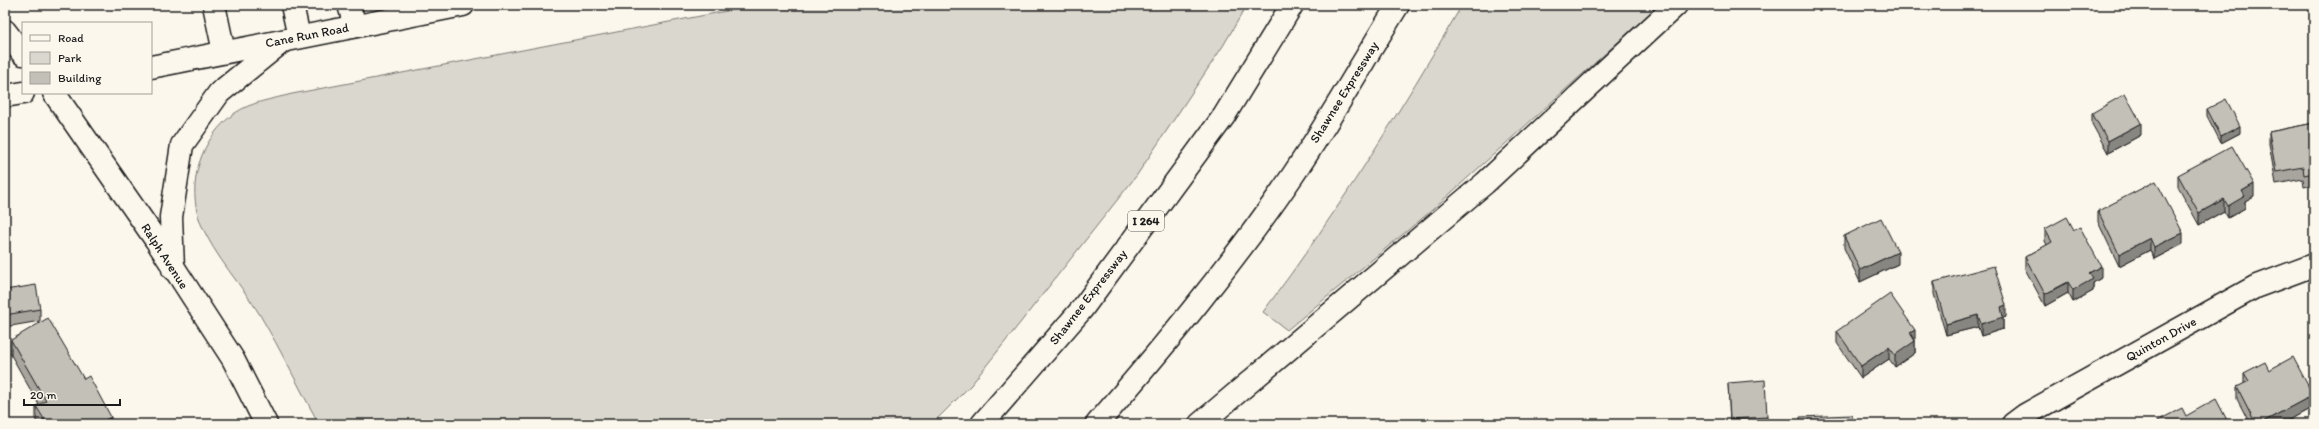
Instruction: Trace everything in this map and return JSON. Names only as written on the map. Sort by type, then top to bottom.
[{"type":"main road","points":[[214,5],[224,52]]},
{"type":"main road","points":[[173,269],[171,217],[182,145],[219,93],[292,38],[292,5]]},
{"type":"main road","points":[[349,5],[355,26]]},
{"type":"main road","name":"Cane Run Road","points":[[152,67],[355,26],[439,7],[463,5]]},
{"type":"main road","name":"Shawnee Expressway","points":[[982,424],[1082,309],[1224,116],[1292,5]]},
{"type":"main road","name":"Shawnee Expressway","points":[[1097,424],[1158,354],[1228,265],[1288,181],[1398,5]]},
{"type":"main road","points":[[1200,424],[1485,183],[1676,5]]},
{"type":"main road","points":[[5,31],[22,53]]},
{"type":"main road","points":[[5,96],[22,93]]},
{"type":"main road","name":"Ralph Avenue","points":[[55,94],[156,240],[173,269],[233,359],[266,424]]},
{"type":"main road","name":"Quinton Drive","points":[[2013,424],[2024,415],[2255,287],[2314,265]]},
{"type":"green space","points":[[758,5],[1247,5],[1223,46],[1137,175],[971,385],[932,424],[319,424],[260,315],[213,248],[201,224],[196,209],[196,178],[199,163],[205,148],[223,123],[235,113],[248,106],[292,94]]},
{"type":"green space","points":[[1462,5],[1659,5],[1431,211],[1287,330],[1263,312],[1316,238],[1367,162]]},
{"type":"building","points":[[2125,94],[2141,123],[2108,141],[2092,113]]},
{"type":"building","points":[[2226,99],[2240,126],[2221,136],[2207,109]]},
{"type":"building","points":[[2314,123],[2314,173],[2304,175],[2303,167],[2276,172],[2269,132]]},
{"type":"building","points":[[2232,146],[2254,184],[2242,191],[2245,196],[2228,206],[2224,199],[2199,213],[2178,175]]},
{"type":"building","points":[[2156,181],[2183,233],[2154,247],[2150,238],[2119,254],[2098,211]]},
{"type":"building","points":[[2067,217],[2074,230],[2080,227],[2101,266],[2089,273],[2093,279],[2073,290],[2068,282],[2045,294],[2025,257],[2052,242],[2045,229]]},
{"type":"building","points":[[1881,218],[1898,252],[1860,270],[1844,236]]},
{"type":"building","points":[[1994,266],[2006,305],[2001,307],[2003,317],[1981,324],[1978,315],[1946,324],[1934,282]]},
{"type":"building","points":[[36,285],[40,309],[5,315],[5,290]]},
{"type":"building","points":[[1890,294],[1915,330],[1910,333],[1915,341],[1895,355],[1889,347],[1861,366],[1837,331]]},
{"type":"building","points":[[48,318],[84,379],[89,376],[111,417],[98,424],[47,424],[36,406],[46,401],[11,340]]},
{"type":"building","points":[[2293,357],[2313,395],[2259,424],[2256,424],[2237,387],[2249,381],[2244,373],[2265,362],[2269,370]]},
{"type":"building","points":[[1765,380],[1767,417],[1730,419],[1728,383]]},
{"type":"building","points":[[2216,399],[2229,424],[2158,424],[2157,421],[2182,408],[2186,416]]},
{"type":"building","points":[[1852,415],[1852,424],[1800,424],[1800,417]]}]
